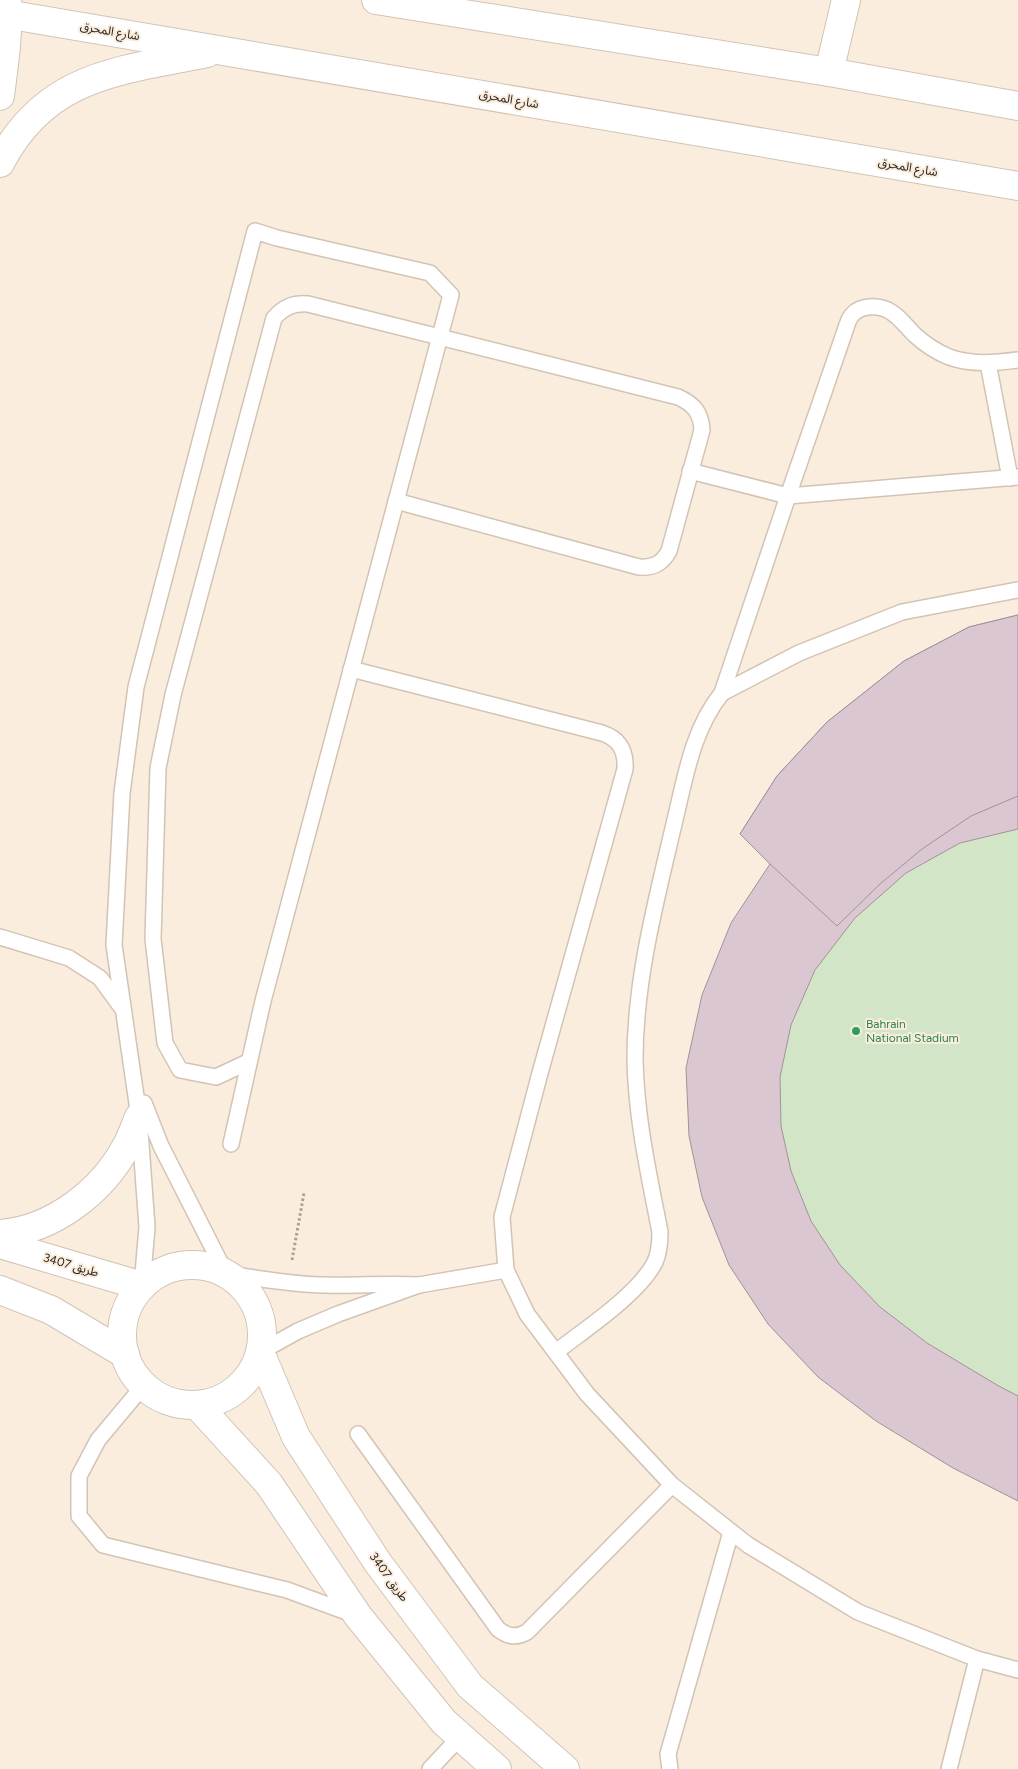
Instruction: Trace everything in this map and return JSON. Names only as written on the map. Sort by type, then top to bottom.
[{"type":"street","points":[[376,0],[829,72],[1018,106]]},
{"type":"street","points":[[829,72],[846,0]]},
{"type":"street","points":[[0,96],[5,9]]},
{"type":"street","name":"شارع المحرق","points":[[5,9],[224,50],[1018,186]]},
{"type":"street","points":[[0,162],[9,145],[25,124],[44,106],[65,91],[109,73],[224,50]]},
{"type":"street","points":[[0,1234],[36,1226],[64,1212],[90,1194],[110,1171],[127,1145],[139,1116]]},
{"type":"street","name":"طريق 3407","points":[[0,1244],[142,1286]]},
{"type":"street","points":[[192,1264],[210,1267],[226,1274],[241,1284],[252,1299],[260,1316],[262,1334],[260,1352],[251,1372],[237,1389],[218,1400],[197,1405],[175,1403],[158,1396],[144,1385],[132,1371],[125,1354],[122,1340],[123,1325],[126,1310],[133,1297],[156,1274],[174,1267],[192,1264]]},
{"type":"street","points":[[0,1290],[51,1310],[125,1354]]},
{"type":"street","name":"طريق 3407","points":[[260,1352],[296,1437],[378,1563],[470,1686],[564,1769]]},
{"type":"street","points":[[197,1405],[269,1484],[358,1616],[444,1722],[497,1769]]},
{"type":"lane","points":[[142,1286],[147,1227],[139,1116],[114,945],[122,793],[136,687],[255,231],[277,238],[430,273],[451,295],[248,1062],[230,1144]]},
{"type":"lane","points":[[248,1062],[216,1077],[180,1070],[165,1043],[153,940],[158,768],[173,695],[274,318],[288,305],[308,304],[686,400],[693,406],[702,422],[702,430],[669,551],[657,565],[648,568],[396,501]]},
{"type":"lane","points":[[556,1352],[608,1312],[639,1284],[656,1260],[660,1246],[660,1232],[641,1133],[635,1060],[636,1022],[654,910],[692,748],[712,705],[722,693],[847,325],[853,314],[867,307],[882,307],[891,312],[932,349],[949,357],[968,362],[988,363],[1018,360]]},
{"type":"lane","points":[[689,476],[788,496],[1014,478],[988,363]]},
{"type":"lane","points":[[722,693],[800,653],[902,612],[1017,590]]},
{"type":"lane","points":[[351,670],[611,736],[619,742],[624,750],[625,769],[575,944],[502,1217],[506,1270],[527,1314],[587,1394],[672,1485],[748,1545],[858,1612],[977,1659],[1018,1670]]},
{"type":"lane","points":[[0,937],[68,958],[100,978],[124,1010]]},
{"type":"lane","points":[[133,1074],[161,1146],[226,1274],[326,1285],[419,1285]]},
{"type":"lane","points":[[260,1352],[298,1331],[338,1314],[419,1285],[506,1270]]},
{"type":"lane","points":[[144,1385],[98,1440],[79,1476],[79,1516],[103,1545],[287,1590],[358,1616]]},
{"type":"lane","points":[[358,1434],[498,1628],[505,1635],[518,1636],[527,1632],[672,1485]]},
{"type":"lane","points":[[670,1769],[668,1754],[731,1532]]},
{"type":"lane","points":[[949,1769],[977,1659]]},
{"type":"lane","points":[[430,1769],[460,1736]]},
{"type":"green space","name":"Bahrain National Stadium","points":[[1018,615],[1018,1501],[953,1468],[876,1421],[818,1377],[768,1324],[729,1265],[702,1197],[689,1136],[686,1068],[702,995],[770,865],[740,834],[777,776],[827,722],[904,661]]},
{"type":"building","points":[[1018,615],[1018,829],[960,843],[906,873],[855,918],[815,970],[791,1025],[780,1077],[781,1126],[791,1171],[811,1221],[840,1265],[880,1307],[927,1343],[1018,1396],[1018,1501],[953,1468],[876,1421],[818,1377],[768,1324],[729,1265],[702,1197],[689,1136],[686,1068],[702,995],[731,923],[770,864],[740,834],[777,776],[827,722],[904,661],[969,627]]},
{"type":"building","points":[[1018,615],[1018,796],[971,816],[922,849],[880,884],[837,926],[740,834],[777,776],[827,722],[904,661],[969,627]]},
{"type":"place","name":"Bahrain National Stadium","points":[[856,1031]]}]
